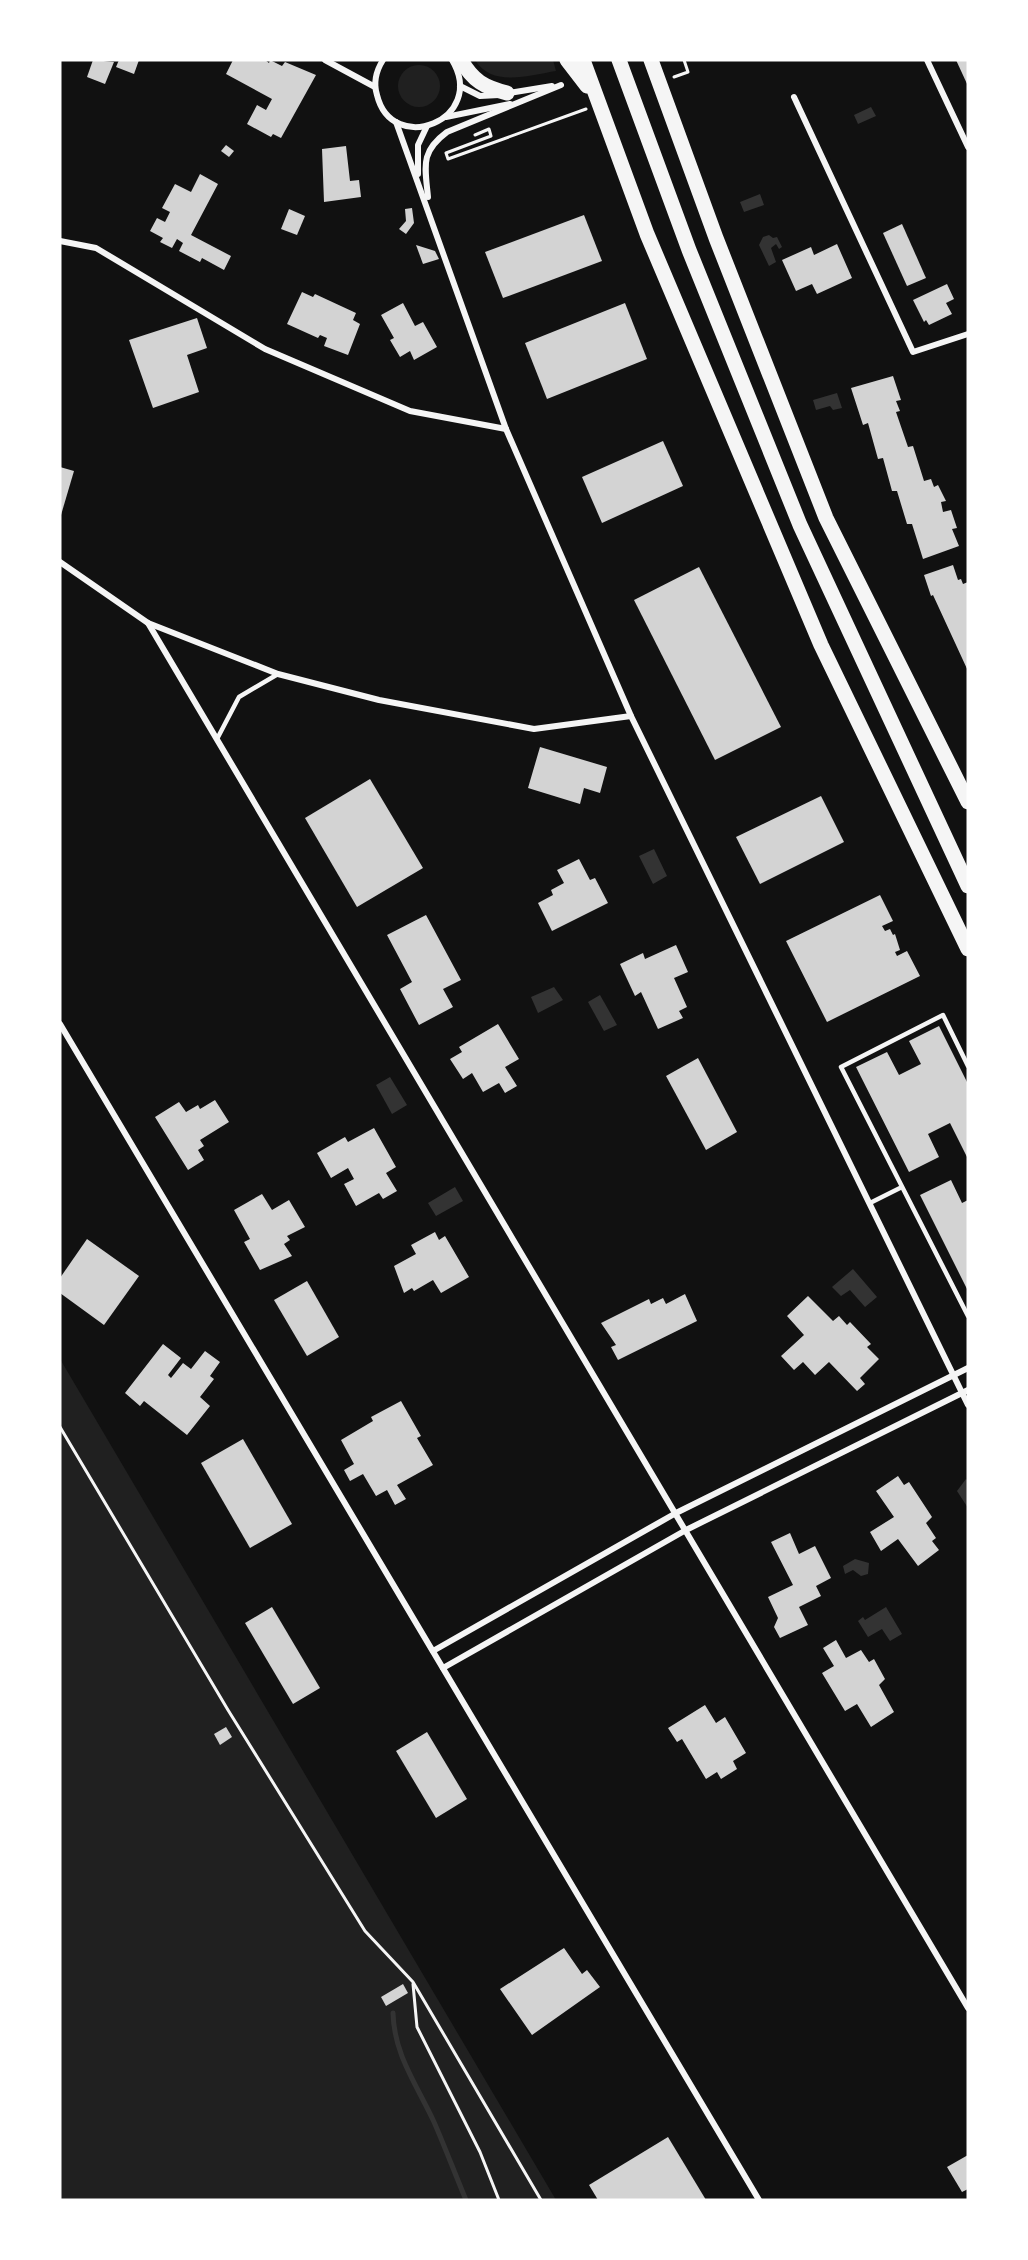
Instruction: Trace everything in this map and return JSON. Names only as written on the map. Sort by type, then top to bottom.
[{"type":"highway","points":[[461,60],[474,80],[488,88],[507,93]]},
{"type":"highway","points":[[567,60],[592,102],[821,645],[968,949]]},
{"type":"highway","points":[[583,60],[592,102]]},
{"type":"highway","points":[[619,60],[689,250],[800,525],[968,886]]},
{"type":"highway","points":[[651,60],[716,238],[826,518],[968,802]]},
{"type":"street","points":[[325,60],[375,87]]},
{"type":"street","points":[[374,60],[378,67]]},
{"type":"street","points":[[383,60],[378,67],[375,87],[385,113],[396,122],[416,128],[427,126],[446,117],[525,101]]},
{"type":"street","points":[[446,117],[459,98],[459,73],[452,60]]},
{"type":"street","points":[[927,60],[968,147]]},
{"type":"street","points":[[428,207],[425,160],[432,143],[447,132],[561,85],[480,96],[460,86]]},
{"type":"street","points":[[795,97],[913,352],[968,334]]},
{"type":"street","points":[[396,122],[418,177],[506,429],[631,716],[953,1375],[965,1391],[968,1405]]},
{"type":"street","points":[[418,177],[418,145],[427,126]]},
{"type":"street","points":[[60,241],[96,248],[265,349],[410,411],[506,429]]},
{"type":"street","points":[[60,562],[148,623],[278,674],[379,699],[534,729],[631,716]]},
{"type":"street","points":[[148,623],[968,2008]]},
{"type":"street","points":[[60,1024],[759,2200]]},
{"type":"street","points":[[433,1651],[676,1513],[968,1368]]},
{"type":"street","points":[[443,1668],[686,1530],[965,1391]]},
{"type":"lane","points":[[217,739],[239,697],[278,674]]},
{"type":"lane","points":[[968,1066],[943,1016],[841,1067],[900,1188],[968,1316]]},
{"type":"lane","points":[[870,1203],[900,1188]]},
{"type":"path","points":[[666,80],[688,72],[684,60]]},
{"type":"path","points":[[469,137],[489,129],[491,136],[446,153],[448,159],[592,102]]},
{"type":"path","points":[[60,1427],[228,1710],[364,1931],[413,1982],[541,2200]]},
{"type":"path","points":[[413,1982],[417,2027],[480,2152],[499,2200]]},
{"type":"shaded area","points":[[475,60],[553,60],[556,71],[523,77],[501,77],[482,69]]},
{"type":"shaded area","points":[[419,65],[434,71],[440,86],[434,101],[419,107],[404,101],[398,86],[404,71]]},
{"type":"shaded area","points":[[871,107],[876,116],[858,124],[854,115]]},
{"type":"shaded area","points":[[760,194],[764,205],[744,212],[740,202]]},
{"type":"shaded area","points":[[769,235],[773,238],[777,237],[782,247],[779,249],[776,244],[771,248],[776,262],[769,266],[759,245],[763,237]]},
{"type":"shaded area","points":[[837,393],[842,408],[833,410],[830,406],[816,410],[813,400]]},
{"type":"shaded area","points":[[654,849],[667,876],[653,884],[639,856]]},
{"type":"shaded area","points":[[554,987],[563,1000],[538,1013],[531,997]]},
{"type":"shaded area","points":[[600,995],[617,1025],[604,1031],[588,1002]]},
{"type":"shaded area","points":[[390,1077],[407,1105],[392,1114],[376,1085]]},
{"type":"shaded area","points":[[455,1187],[463,1201],[436,1216],[428,1203]]},
{"type":"shaded area","points":[[853,1269],[877,1297],[865,1307],[850,1290],[841,1296],[832,1287]]},
{"type":"shaded area","points":[[60,1359],[556,2200],[60,2200]]},
{"type":"shaded area","points":[[966,1479],[968,1481],[968,1508],[957,1491]]},
{"type":"shaded area","points":[[855,1559],[869,1563],[868,1574],[861,1576],[853,1570],[845,1574],[843,1566]]},
{"type":"shaded area","points":[[886,1607],[902,1634],[890,1641],[882,1629],[868,1637],[858,1621],[863,1617],[865,1620]]},
{"type":"building","points":[[93,60],[114,62],[105,84],[87,77]]},
{"type":"building","points":[[119,60],[139,60],[134,74],[116,67]]},
{"type":"building","points":[[233,60],[265,60],[269,63],[270,60],[282,66],[285,62],[316,75],[281,138],[273,134],[271,137],[247,124],[257,105],[266,110],[272,99],[226,74]]},
{"type":"building","points":[[956,60],[968,60],[968,86]]},
{"type":"building","points":[[226,145],[234,151],[229,157],[221,151]]},
{"type":"building","points":[[346,146],[350,181],[359,180],[361,197],[324,202],[322,149]]},
{"type":"building","points":[[200,174],[218,184],[191,235],[231,256],[224,270],[202,258],[200,262],[179,251],[183,243],[177,239],[172,248],[160,242],[163,238],[150,231],[157,218],[165,222],[170,212],[162,208],[175,184],[191,192]]},
{"type":"building","points":[[412,208],[414,223],[406,234],[399,229],[406,221],[405,209]]},
{"type":"building","points":[[289,209],[305,216],[297,235],[281,229]]},
{"type":"building","points":[[584,215],[602,261],[503,298],[485,252]]},
{"type":"building","points":[[902,224],[926,278],[907,286],[883,233]]},
{"type":"building","points":[[837,244],[852,278],[817,294],[812,284],[796,291],[782,260],[811,247],[814,255]]},
{"type":"building","points":[[416,245],[435,251],[439,259],[423,264]]},
{"type":"building","points":[[947,284],[954,299],[946,303],[952,314],[929,325],[926,320],[924,322],[913,300]]},
{"type":"building","points":[[302,292],[313,297],[315,294],[356,313],[353,320],[360,324],[348,355],[324,346],[327,338],[320,335],[318,338],[287,324]]},
{"type":"building","points":[[403,303],[415,326],[423,322],[437,347],[414,360],[410,351],[400,357],[390,340],[394,338],[381,315]]},
{"type":"building","points":[[625,303],[647,359],[547,399],[525,343]]},
{"type":"building","points":[[197,318],[207,348],[187,355],[199,392],[153,408],[129,340]]},
{"type":"building","points":[[893,376],[901,400],[896,401],[900,411],[896,412],[908,447],[913,446],[924,481],[931,479],[934,487],[938,485],[946,501],[941,502],[943,512],[951,510],[957,528],[952,529],[959,546],[923,559],[912,524],[907,524],[897,491],[892,491],[883,458],[878,459],[868,423],[863,425],[851,388]]},
{"type":"building","points":[[663,441],[683,486],[602,523],[582,477]]},
{"type":"building","points":[[60,467],[74,471],[61,515],[60,515]]},
{"type":"building","points":[[953,565],[958,580],[961,579],[963,584],[968,582],[968,671],[933,595],[931,596],[924,575]]},
{"type":"building","points":[[699,567],[781,727],[715,760],[634,600]]},
{"type":"building","points":[[540,747],[607,767],[600,793],[584,788],[580,804],[528,788]]},
{"type":"building","points":[[370,779],[423,868],[357,907],[305,818]]},
{"type":"building","points":[[821,796],[844,842],[760,884],[736,837]]},
{"type":"building","points":[[579,859],[590,880],[595,878],[608,903],[552,931],[538,903],[553,895],[551,890],[564,883],[557,870]]},
{"type":"building","points":[[880,895],[893,921],[882,926],[885,931],[890,929],[893,935],[895,934],[900,950],[895,952],[897,956],[907,951],[920,976],[827,1022],[786,941]]},
{"type":"building","points":[[426,915],[461,980],[443,989],[453,1007],[419,1025],[400,989],[412,982],[387,935]]},
{"type":"building","points":[[676,945],[688,972],[674,978],[687,1007],[679,1011],[683,1018],[658,1029],[641,992],[635,996],[620,964],[643,953],[645,959]]},
{"type":"building","points":[[498,1024],[519,1059],[505,1067],[517,1086],[505,1093],[499,1083],[483,1092],[472,1073],[463,1079],[450,1059],[462,1052],[459,1047]]},
{"type":"building","points":[[939,1026],[968,1084],[968,1159],[950,1123],[928,1134],[939,1157],[909,1172],[856,1067],[887,1052],[899,1075],[921,1064],[909,1041]]},
{"type":"building","points":[[698,1058],[737,1132],[706,1150],[666,1076]]},
{"type":"building","points":[[215,1100],[229,1122],[200,1140],[204,1146],[198,1150],[204,1160],[188,1170],[155,1117],[179,1102],[186,1112],[198,1105],[200,1109]]},
{"type":"building","points":[[374,1128],[396,1167],[386,1173],[397,1191],[383,1199],[379,1193],[356,1206],[344,1184],[354,1179],[348,1168],[331,1178],[317,1153],[345,1137],[348,1142]]},
{"type":"building","points":[[951,1180],[962,1203],[968,1200],[968,1291],[920,1195]]},
{"type":"building","points":[[262,1194],[272,1210],[289,1200],[305,1227],[287,1236],[290,1240],[284,1244],[292,1256],[260,1270],[244,1242],[250,1239],[234,1210]]},
{"type":"building","points":[[435,1232],[439,1240],[445,1236],[469,1277],[441,1293],[433,1280],[414,1291],[412,1288],[404,1293],[394,1266],[416,1254],[411,1245]]},
{"type":"building","points":[[87,1239],[139,1276],[104,1325],[60,1293],[60,1278]]},
{"type":"building","points":[[307,1281],[339,1337],[307,1356],[274,1300]]},
{"type":"building","points":[[685,1294],[697,1321],[618,1360],[611,1347],[616,1345],[601,1323],[649,1299],[651,1304],[663,1298],[666,1304]]},
{"type":"building","points":[[808,1296],[833,1321],[839,1316],[847,1325],[850,1322],[871,1344],[867,1347],[879,1359],[860,1378],[865,1384],[857,1391],[829,1362],[815,1375],[803,1362],[794,1370],[781,1356],[804,1335],[787,1316]]},
{"type":"building","points":[[163,1344],[181,1358],[168,1375],[171,1378],[183,1363],[191,1369],[205,1351],[220,1362],[210,1376],[214,1379],[200,1397],[210,1406],[187,1435],[144,1401],[140,1406],[125,1393]]},
{"type":"building","points":[[401,1401],[421,1436],[417,1438],[433,1465],[397,1485],[406,1499],[395,1505],[387,1490],[376,1496],[363,1474],[350,1481],[344,1470],[354,1464],[341,1440],[373,1421],[371,1417]]},
{"type":"building","points":[[243,1439],[292,1524],[250,1548],[201,1463]]},
{"type":"building","points":[[898,1476],[904,1485],[909,1482],[932,1517],[926,1523],[936,1538],[932,1541],[939,1550],[918,1566],[898,1539],[881,1551],[870,1532],[894,1517],[876,1491]]},
{"type":"building","points":[[790,1533],[799,1554],[815,1546],[831,1578],[816,1586],[821,1596],[799,1607],[808,1625],[780,1638],[774,1627],[778,1618],[768,1597],[793,1585],[771,1542]]},
{"type":"building","points":[[272,1607],[320,1688],[293,1704],[245,1623]]},
{"type":"building","points":[[836,1640],[846,1658],[861,1650],[869,1662],[874,1659],[885,1679],[879,1685],[894,1712],[871,1727],[857,1704],[845,1711],[822,1673],[834,1666],[823,1648]]},
{"type":"building","points":[[705,1705],[716,1723],[725,1717],[746,1753],[733,1761],[737,1769],[721,1779],[717,1772],[706,1779],[682,1739],[677,1742],[668,1728]]},
{"type":"building","points":[[226,1727],[232,1737],[220,1745],[214,1734]]},
{"type":"building","points":[[427,1732],[467,1799],[436,1818],[396,1751]]},
{"type":"building","points":[[564,1948],[582,1974],[587,1970],[600,1987],[532,2035],[500,1989]]},
{"type":"building","points":[[403,1984],[408,1993],[386,2006],[381,1997]]},
{"type":"building","points":[[668,2137],[706,2200],[598,2200],[589,2185]]},
{"type":"building","points":[[968,2155],[968,2189],[962,2192],[947,2167]]},
{"type":"waterway","points":[[393,2013],[397,2043],[402,2056],[434,2122],[466,2200]]}]
